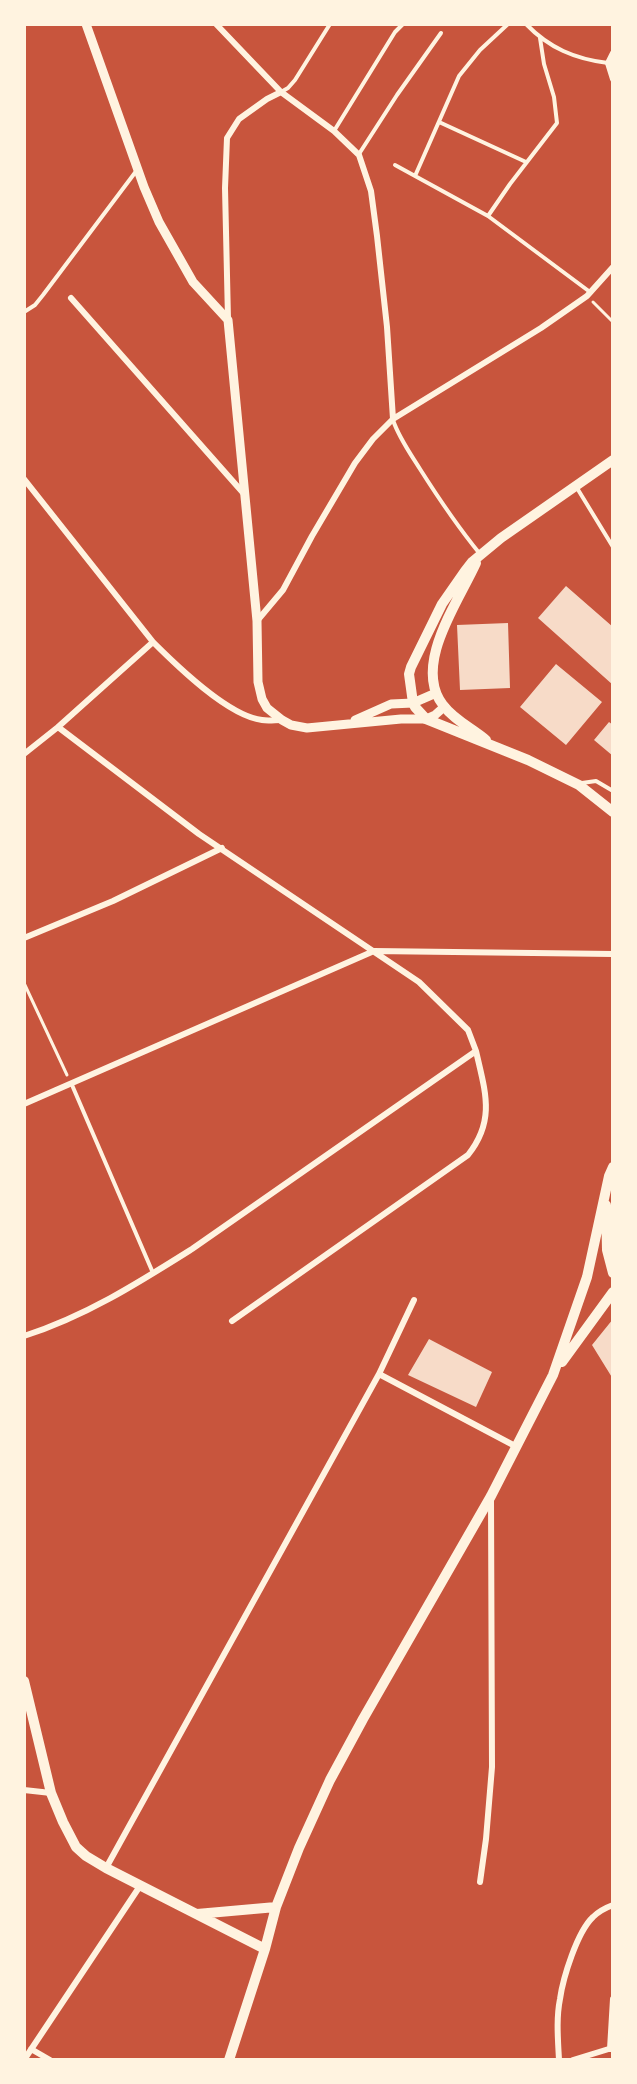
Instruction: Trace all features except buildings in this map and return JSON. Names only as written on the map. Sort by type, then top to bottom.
[{"type":"main road","points":[[613,460],[575,485],[471,562],[442,604],[418,649],[409,674],[413,703],[426,719],[528,760],[579,785],[613,812]]},
{"type":"main road","points":[[480,555],[443,630],[433,670],[436,693],[444,707],[493,745]]},
{"type":"main road","points":[[229,2060],[265,1949],[276,1907],[299,1848],[330,1780],[491,1496],[553,1375],[587,1277],[613,1167]]},
{"type":"main road","points":[[606,1190],[607,1250],[613,1273]]},
{"type":"main road","points":[[553,1375],[613,1292]]},
{"type":"main road","points":[[24,1684],[51,1793],[76,1846],[86,1856],[106,1868],[265,1949]]},
{"type":"main road","points":[[197,1914],[276,1907]]},
{"type":"street","points":[[86,24],[137,169],[159,222],[193,282],[228,320]]},
{"type":"street","points":[[216,24],[281,92],[334,131],[359,155],[371,191],[377,236],[387,327],[393,419]]},
{"type":"street","points":[[613,53],[608,63],[613,79]]},
{"type":"street","points":[[281,92],[239,119],[227,138],[225,188],[228,320],[257,621],[260,690],[267,708],[282,720],[299,727],[315,729],[350,723],[426,719],[444,707]]},
{"type":"street","points":[[257,621],[283,590],[355,463],[373,439],[393,419],[541,328],[589,294],[613,267]]},
{"type":"street","points":[[71,298],[245,495]]},
{"type":"street","points":[[24,479],[153,642],[196,681],[230,707],[263,721],[282,720]]},
{"type":"street","points":[[24,754],[58,727],[153,642]]},
{"type":"street","points":[[350,723],[391,704],[413,703],[436,693]]},
{"type":"street","points":[[58,727],[199,834],[419,982],[468,1030],[476,1051],[486,1101],[486,1116],[478,1142],[468,1155],[232,1322]]},
{"type":"street","points":[[24,938],[113,901],[222,848]]},
{"type":"street","points":[[24,1104],[72,1085],[374,951],[613,954]]},
{"type":"street","points":[[24,1336],[93,1309],[153,1274],[476,1051]]},
{"type":"street","points":[[106,1868],[379,1374],[414,1300]]},
{"type":"street","points":[[379,1374],[517,1447]]},
{"type":"street","points":[[480,1882],[492,1767],[491,1496]]},
{"type":"street","points":[[24,1790],[51,1793]]},
{"type":"street","points":[[24,2060],[140,1886]]},
{"type":"street","points":[[559,2060],[557,2024],[564,1980],[577,1944],[591,1918],[601,1910],[613,1905]]},
{"type":"street","points":[[573,2060],[611,2049],[613,1999]]},
{"type":"street","points":[[31,2049],[50,2060]]},
{"type":"lane","points":[[281,92],[295,80],[330,24]]},
{"type":"lane","points":[[334,131],[395,32],[403,24]]},
{"type":"lane","points":[[415,176],[459,76],[480,50],[508,24]]},
{"type":"lane","points":[[526,24],[540,38],[573,56],[588,61],[608,63]]},
{"type":"lane","points":[[359,155],[397,95],[441,33]]},
{"type":"lane","points":[[488,216],[557,123],[554,97],[544,64],[540,38]]},
{"type":"lane","points":[[439,122],[526,162]]},
{"type":"lane","points":[[395,165],[488,216],[589,294]]},
{"type":"lane","points":[[24,312],[35,305],[43,295],[137,169]]},
{"type":"lane","points":[[393,419],[411,456],[480,555]]},
{"type":"lane","points":[[575,485],[613,548]]},
{"type":"lane","points":[[579,785],[596,781],[613,791]]},
{"type":"lane","points":[[72,1085],[153,1274]]},
{"type":"path","points":[[589,294],[613,322]]},
{"type":"path","points":[[24,983],[72,1085]]}]
